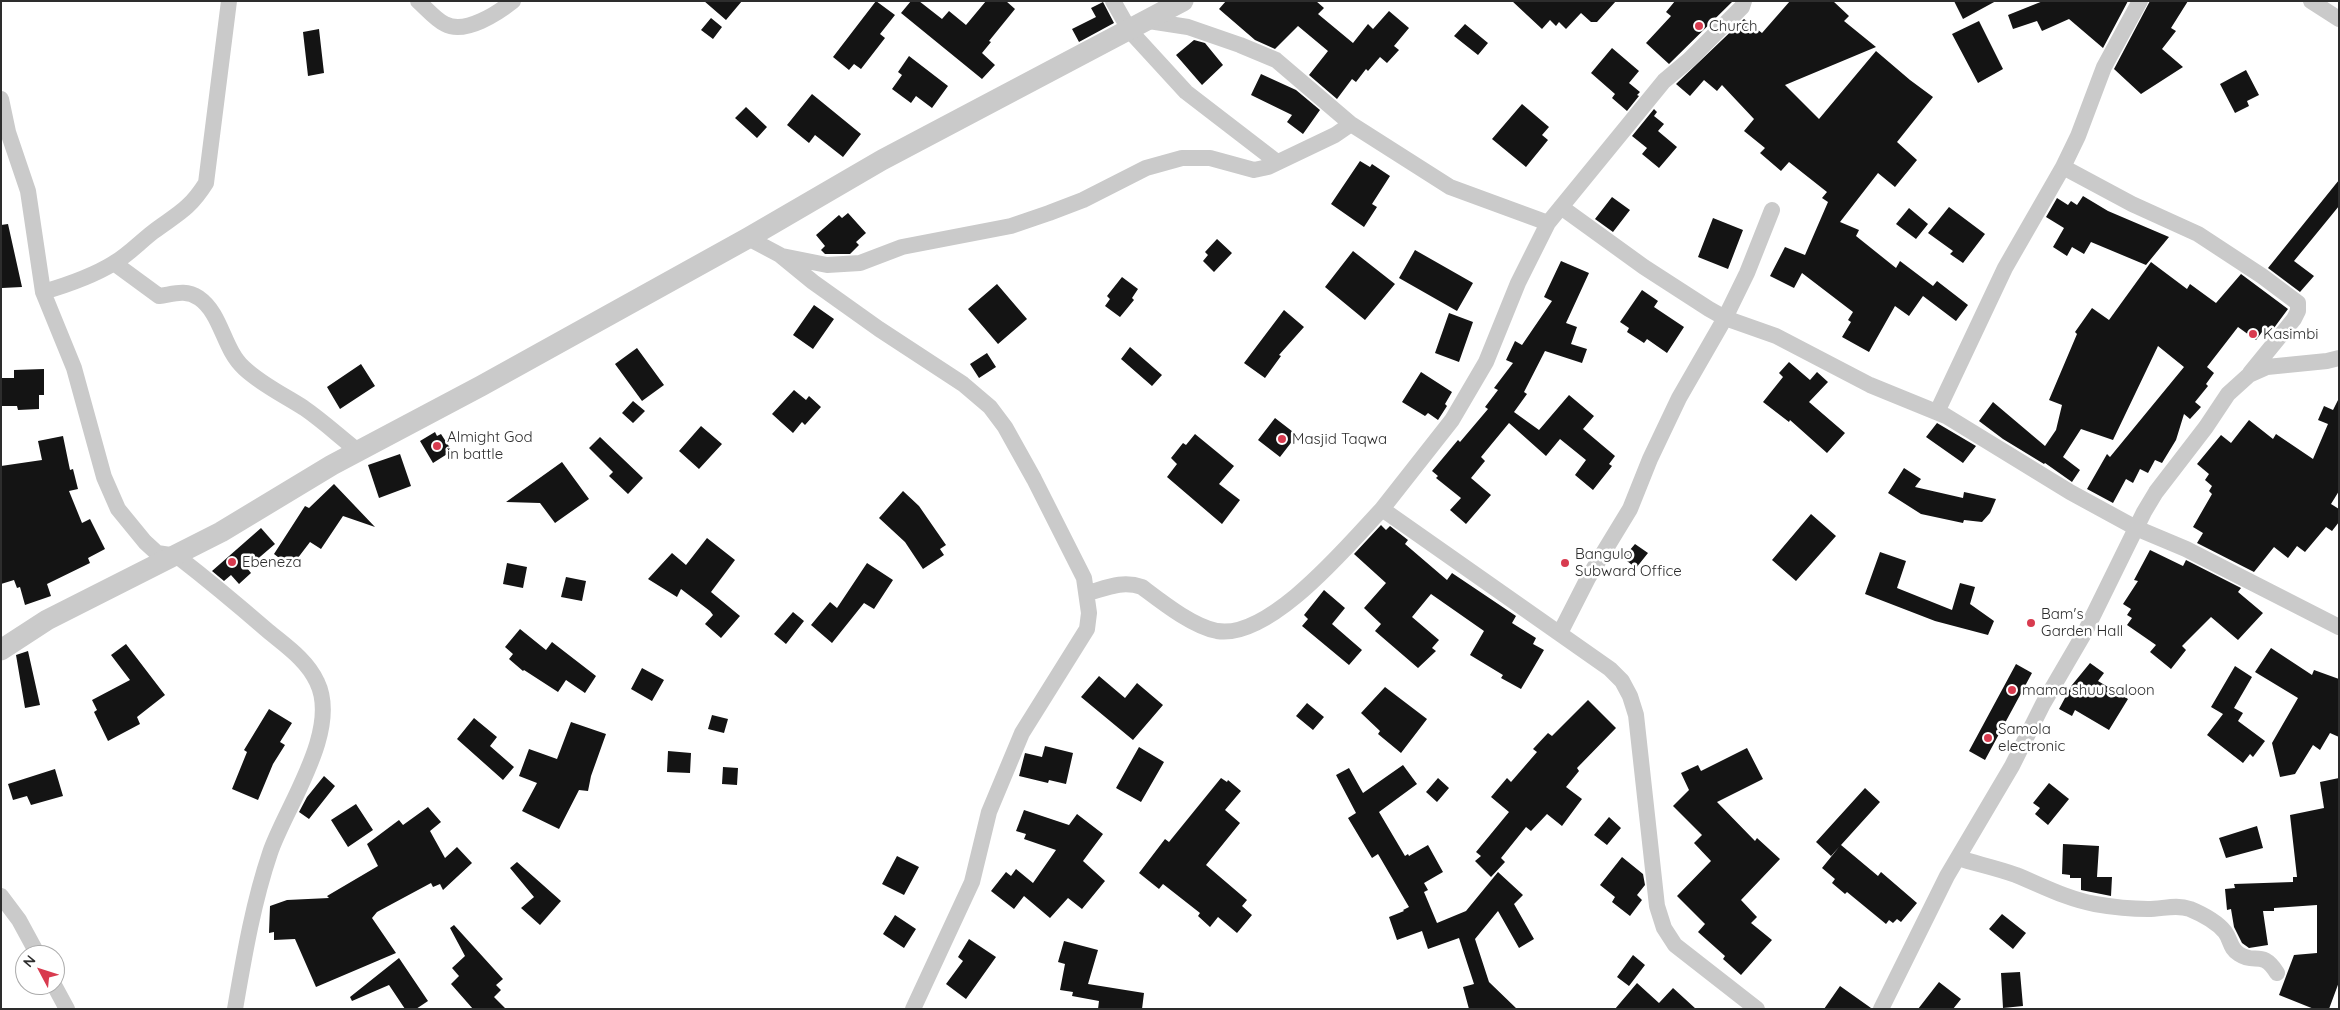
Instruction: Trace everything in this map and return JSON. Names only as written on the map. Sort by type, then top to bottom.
[{"type":"street","points":[[43,292],[70,284],[114,263],[154,231],[187,210],[206,183],[229,1]]},
{"type":"street","points":[[418,1],[446,25],[462,27],[492,17],[513,1]]},
{"type":"street","points":[[1113,1],[1130,30],[1186,92],[1277,162]]},
{"type":"street","points":[[1,650],[47,620],[177,556],[221,532],[358,451],[481,386],[748,238],[882,160],[1183,1]]},
{"type":"street","points":[[1088,593],[1124,582],[1134,584],[1142,587],[1201,626],[1219,631],[1251,625],[1291,600],[1334,562],[1382,509],[1452,420],[1486,362],[1518,283],[1548,223],[1664,81],[1689,60],[1742,7],[1744,1]]},
{"type":"street","points":[[1937,412],[2005,268],[2063,167],[2078,136],[2104,67],[2140,1]]},
{"type":"street","points":[[2311,1],[2339,19]]},
{"type":"street","points":[[1149,20],[1188,27],[1276,60],[1351,124],[1450,188],[1548,223]]},
{"type":"street","points":[[1,99],[4,132],[28,191],[43,292],[74,368],[104,477],[118,509],[145,542],[157,553],[177,556],[302,660],[318,684],[323,703],[319,734],[313,756],[302,784],[279,829],[260,887],[235,1009]]},
{"type":"street","points":[[780,255],[827,265],[860,263],[902,247],[993,230],[1039,216],[1083,200],[1146,168],[1182,158],[1210,158],[1254,170],[1268,167],[1335,135],[1351,124]]},
{"type":"street","points":[[1881,1009],[1958,858],[2012,766],[2043,704],[2085,632],[2136,528],[2156,492],[2206,427],[2228,394],[2249,375],[2294,319],[2298,310],[2298,303],[2262,276],[2198,234],[2093,184],[2063,167]]},
{"type":"street","points":[[1561,207],[1644,268],[1725,318],[1776,336],[1870,386],[1937,412],[1960,424],[2070,492],[2136,528],[2186,550],[2289,603],[2339,626]]},
{"type":"street","points":[[1560,633],[1588,578],[1630,509],[1650,459],[1679,398],[1725,318],[1747,273],[1772,210]]},
{"type":"street","points":[[748,238],[780,255],[813,282],[879,329],[963,384],[990,407],[1004,426],[1056,521],[1084,578],[1088,593],[1089,613],[1087,629],[1022,733],[989,812],[972,882],[913,1009]]},
{"type":"street","points":[[114,263],[159,296],[180,292],[188,293],[201,299],[208,305],[232,353],[243,368],[264,384],[306,409],[358,451]]},
{"type":"street","points":[[2249,375],[2267,367],[2335,361]]},
{"type":"street","points":[[1382,509],[1560,633],[1610,669],[1622,681],[1630,696],[1636,715],[1657,906],[1664,928],[1676,945],[1757,1009]]},
{"type":"street","points":[[1958,858],[2016,875],[2068,898],[2097,905],[2149,909],[2168,906],[2187,908],[2201,914],[2225,933],[2232,949],[2237,954],[2245,958],[2259,957],[2271,964],[2277,973]]},
{"type":"street","points":[[1,896],[19,920],[33,945]]},
{"type":"street","points":[[59,995],[67,1009]]},
{"type":"building","points":[[704,1],[742,1],[726,20]]},
{"type":"building","points":[[876,1],[895,15],[880,34],[885,38],[861,69],[854,64],[849,70],[833,57]]},
{"type":"building","points":[[911,1],[919,1],[942,19],[949,11],[966,25],[986,1],[1006,1],[1015,9],[989,41],[991,42],[982,53],[995,65],[982,79],[901,13]]},
{"type":"building","points":[[1226,1],[1316,1],[1324,8],[1318,14],[1353,43],[1368,24],[1373,29],[1389,11],[1409,28],[1394,46],[1399,50],[1387,63],[1380,57],[1368,71],[1366,69],[1356,82],[1352,79],[1337,99],[1309,75],[1328,51],[1298,26],[1275,49],[1255,40],[1219,9]]},
{"type":"building","points":[[1512,1],[1616,1],[1597,22],[1591,22],[1581,13],[1566,29],[1559,22],[1556,26],[1550,20],[1542,29]]},
{"type":"building","points":[[1675,1],[1733,1],[1669,64],[1646,43],[1671,16],[1666,12]]},
{"type":"building","points":[[1790,1],[1833,1],[1849,16],[1844,21],[1876,47],[1785,85],[1819,119],[1876,51],[1933,97],[1897,142],[1917,160],[1895,187],[1878,173],[1840,222],[1859,230],[1856,236],[1896,268],[1900,261],[1933,286],[1937,281],[1968,305],[1956,321],[1923,296],[1909,316],[1895,306],[1869,352],[1842,337],[1851,322],[1848,320],[1853,312],[1802,273],[1794,288],[1770,276],[1785,247],[1805,255],[1828,202],[1822,198],[1827,192],[1789,162],[1781,171],[1760,153],[1765,148],[1744,131],[1754,119],[1722,85],[1717,91],[1704,80],[1690,96],[1676,84],[1744,19],[1762,33]]},
{"type":"building","points":[[1954,1],[1996,1],[1963,19]]},
{"type":"building","points":[[2043,1],[2128,1],[2103,48],[2069,19],[2042,31],[2037,21],[2013,29],[2008,15]]},
{"type":"building","points":[[2150,1],[2188,1],[2171,28],[2176,31],[2162,49],[2183,67],[2141,94],[2114,69]]},
{"type":"building","points":[[1103,2],[1114,23],[1079,42],[1072,29],[1096,17],[1091,8]]},
{"type":"building","points":[[711,18],[722,27],[713,39],[701,30]]},
{"type":"building","points":[[1979,21],[2003,69],[1978,83],[1952,34]]},
{"type":"building","points":[[1465,24],[1488,43],[1478,55],[1454,36]]},
{"type":"building","points":[[319,29],[324,73],[308,76],[303,32]]},
{"type":"building","points":[[1194,40],[1205,43],[1223,65],[1202,85],[1176,55]]},
{"type":"building","points":[[1612,48],[1639,71],[1629,83],[1640,92],[1637,95],[1639,96],[1627,111],[1612,98],[1615,94],[1591,73]]},
{"type":"building","points":[[909,56],[948,86],[932,108],[916,96],[911,103],[892,89],[902,75],[898,72]]},
{"type":"building","points":[[2246,70],[2259,95],[2247,101],[2249,106],[2235,113],[2220,84]]},
{"type":"building","points":[[1261,74],[1296,90],[1320,110],[1303,134],[1287,122],[1292,115],[1251,95]]},
{"type":"building","points":[[812,94],[861,134],[843,157],[815,135],[809,143],[787,125]]},
{"type":"building","points":[[1522,104],[1549,127],[1542,135],[1548,140],[1526,167],[1492,139]]},
{"type":"building","points":[[746,107],[767,127],[757,138],[735,118]]},
{"type":"building","points":[[1654,109],[1657,112],[1654,116],[1664,124],[1658,131],[1677,147],[1659,168],[1642,154],[1647,148],[1632,136]]},
{"type":"building","points":[[1360,161],[1370,167],[1372,164],[1390,176],[1372,204],[1377,207],[1364,227],[1331,204]]},
{"type":"building","points":[[2339,180],[2339,206],[2294,261],[2314,276],[2300,292],[2268,268]]},
{"type":"building","points":[[2083,196],[2108,211],[2169,237],[2146,265],[2091,242],[2084,254],[2072,247],[2067,256],[2053,247],[2064,228],[2046,217],[2057,198],[2068,205],[2071,201],[2077,205]]},
{"type":"building","points":[[1612,197],[1630,210],[1613,232],[1595,219]]},
{"type":"building","points":[[1949,207],[1985,234],[1963,263],[1950,254],[1953,251],[1928,233]]},
{"type":"building","points":[[1909,208],[1928,224],[1916,239],[1896,224]]},
{"type":"building","points":[[848,213],[866,233],[856,242],[859,245],[850,254],[825,254],[821,250],[825,246],[816,235],[839,215],[842,218]]},
{"type":"building","points":[[1713,218],[1743,230],[1728,269],[1698,257]]},
{"type":"building","points":[[8,224],[22,287],[2,288],[1,225]]},
{"type":"building","points":[[1217,239],[1232,253],[1214,272],[1203,261],[1208,255],[1205,252]]},
{"type":"building","points":[[1415,250],[1473,283],[1457,311],[1399,278]]},
{"type":"building","points":[[1353,251],[1395,284],[1365,320],[1325,287]]},
{"type":"building","points":[[1561,261],[1589,273],[1566,323],[1577,327],[1571,344],[1587,349],[1582,363],[1545,351],[1524,392],[1527,394],[1514,412],[1539,430],[1569,395],[1594,416],[1583,429],[1615,456],[1609,464],[1612,466],[1593,490],[1575,475],[1586,460],[1560,439],[1546,456],[1509,423],[1481,457],[1485,461],[1471,478],[1491,495],[1466,524],[1450,510],[1461,498],[1436,478],[1438,476],[1432,471],[1488,409],[1485,407],[1498,390],[1494,388],[1513,363],[1506,360],[1515,341],[1522,345],[1552,301],[1544,297]]},
{"type":"building","points":[[2151,262],[2187,289],[2190,284],[2216,303],[2241,274],[2288,309],[2268,336],[2262,332],[2256,340],[2238,327],[2207,367],[2214,373],[2206,384],[2208,386],[2195,402],[2201,407],[2190,419],[2184,414],[2176,440],[2162,463],[2155,460],[2148,473],[2140,469],[2133,483],[2126,479],[2113,503],[2087,489],[2107,454],[2110,457],[2184,367],[2158,346],[2113,440],[2081,429],[2063,457],[2080,470],[2072,482],[2045,463],[2003,439],[1979,421],[1993,402],[2045,446],[2056,430],[2062,405],[2049,400],[2077,334],[2075,332],[2092,308],[2109,320]]},
{"type":"building","points":[[1122,277],[1138,289],[1132,298],[1134,300],[1120,317],[1105,306],[1110,299],[1107,296]]},
{"type":"building","points":[[997,284],[1027,319],[998,344],[968,309]]},
{"type":"building","points":[[1642,290],[1658,301],[1654,307],[1684,327],[1667,353],[1647,339],[1644,343],[1627,332],[1629,328],[1620,322]]},
{"type":"building","points":[[814,305],[834,319],[813,349],[793,335]]},
{"type":"building","points":[[1284,310],[1304,327],[1279,355],[1281,356],[1265,378],[1244,363]]},
{"type":"building","points":[[1449,313],[1473,322],[1459,362],[1435,353]]},
{"type":"building","points":[[1130,347],[1162,375],[1152,386],[1121,359]]},
{"type":"building","points":[[637,348],[664,385],[642,401],[615,364]]},
{"type":"building","points":[[987,353],[996,367],[979,378],[970,364]]},
{"type":"building","points":[[1789,362],[1810,380],[1817,372],[1828,382],[1809,402],[1845,433],[1827,453],[1790,420],[1789,422],[1763,402],[1783,377],[1779,373]]},
{"type":"building","points":[[361,364],[375,386],[340,409],[327,387]]},
{"type":"building","points":[[44,369],[44,395],[39,395],[39,409],[18,410],[17,406],[1,406],[1,378],[14,378],[14,370]]},
{"type":"building","points":[[1421,372],[1452,392],[1445,404],[1447,406],[1438,420],[1428,413],[1425,416],[1402,402]]},
{"type":"building","points":[[794,390],[806,400],[809,396],[821,407],[805,425],[802,422],[793,433],[772,414]]},
{"type":"building","points":[[2339,398],[2339,491],[2331,504],[2339,509],[2339,522],[2332,531],[2326,527],[2305,552],[2297,546],[2288,558],[2274,547],[2254,572],[2197,543],[2203,533],[2193,527],[2212,494],[2209,491],[2212,486],[2205,480],[2209,474],[2197,464],[2221,435],[2231,443],[2249,420],[2273,439],[2276,434],[2313,459],[2328,424],[2318,420],[2324,406],[2333,410]]},
{"type":"building","points":[[633,401],[645,411],[633,423],[622,413]]},
{"type":"building","points":[[1275,418],[1297,435],[1280,457],[1258,440]]},
{"type":"building","points":[[1937,423],[1976,446],[1963,463],[1926,437]]},
{"type":"building","points":[[701,426],[722,444],[699,469],[679,451]]},
{"type":"building","name":"Almight God in battle","points":[[435,432],[437,436],[441,434],[452,451],[433,463],[420,441]]},
{"type":"building","points":[[1195,434],[1234,466],[1219,484],[1240,500],[1222,524],[1167,477],[1177,464],[1171,458],[1183,443],[1186,445]]},
{"type":"building","points":[[63,436],[70,470],[73,469],[78,489],[69,491],[82,523],[90,519],[105,549],[88,558],[90,563],[47,584],[51,596],[25,605],[20,587],[17,588],[14,580],[1,584],[1,466],[42,460],[38,441]]},
{"type":"building","points":[[600,437],[643,478],[628,494],[609,476],[613,472],[589,448]]},
{"type":"building","points":[[400,454],[411,486],[379,498],[368,465]]},
{"type":"building","points":[[562,462],[589,499],[555,523],[540,503],[506,502]]},
{"type":"building","points":[[1904,468],[1921,479],[1915,487],[1963,498],[1964,492],[1996,499],[1990,513],[1982,522],[1964,520],[1963,523],[1921,514],[1888,493]]},
{"type":"building","points":[[334,484],[375,527],[343,516],[321,549],[310,542],[291,567],[274,554],[305,506],[309,508]]},
{"type":"building","points":[[903,491],[919,506],[946,545],[940,549],[944,555],[923,569],[905,542],[879,518]]},
{"type":"building","points":[[1811,514],[1836,536],[1796,581],[1772,560]]},
{"type":"building","points":[[1381,525],[1386,530],[1390,526],[1408,540],[1405,544],[1447,580],[1452,573],[1516,616],[1512,623],[1536,638],[1533,644],[1544,650],[1521,689],[1501,678],[1503,675],[1470,655],[1484,631],[1431,594],[1412,617],[1439,640],[1432,648],[1436,651],[1418,668],[1375,631],[1381,624],[1364,608],[1386,583],[1354,554]]},
{"type":"building","points":[[261,528],[275,544],[247,568],[251,573],[239,584],[231,575],[224,581],[212,571]]},
{"type":"building","points":[[707,538],[735,560],[711,592],[740,616],[721,638],[705,624],[713,615],[710,611],[681,589],[677,597],[648,579],[672,553],[686,565]]},
{"type":"building","points":[[1635,544],[1648,553],[1636,568],[1623,558]]},
{"type":"building","points":[[2150,550],[2183,566],[2186,560],[2241,588],[2238,592],[2263,613],[2238,640],[2211,617],[2182,646],[2186,650],[2171,669],[2150,652],[2156,645],[2127,625],[2132,618],[2127,615],[2131,609],[2123,604],[2138,581],[2134,580]]},
{"type":"building","points":[[1880,552],[1906,561],[1897,588],[1952,610],[1960,583],[1975,587],[1970,604],[1994,621],[1988,635],[1935,621],[1865,594]]},
{"type":"building","points":[[507,563],[527,567],[523,588],[503,584]]},
{"type":"building","points":[[867,563],[893,580],[874,609],[864,603],[832,643],[811,625],[830,602],[837,608]]},
{"type":"building","points":[[566,577],[586,581],[582,601],[561,597]]},
{"type":"building","points":[[1324,590],[1345,608],[1332,624],[1362,650],[1349,665],[1302,626],[1308,619],[1304,615]]},
{"type":"building","points":[[793,612],[804,621],[786,644],[774,634]]},
{"type":"building","points":[[520,629],[546,650],[552,642],[596,676],[585,693],[566,680],[558,692],[523,671],[509,659],[513,654],[505,647]]},
{"type":"building","points":[[126,644],[165,695],[137,717],[140,724],[108,741],[94,712],[97,710],[92,700],[130,680],[111,655]]},
{"type":"building","points":[[2271,648],[2312,675],[2314,670],[2339,679],[2339,737],[2330,733],[2320,750],[2313,745],[2295,774],[2280,777],[2272,743],[2298,698],[2255,672]]},
{"type":"building","points":[[28,651],[40,705],[25,708],[16,655]]},
{"type":"building","points":[[2090,663],[2104,673],[2098,681],[2128,699],[2109,730],[2075,710],[2072,716],[2059,709],[2072,685]]},
{"type":"building","points":[[2016,664],[2032,673],[1985,760],[1969,751]]},
{"type":"building","points":[[2235,666],[2252,677],[2234,708],[2243,713],[2238,721],[2265,741],[2253,757],[2250,754],[2243,763],[2207,735],[2223,714],[2211,707]]},
{"type":"building","points":[[642,668],[664,680],[652,701],[631,689]]},
{"type":"building","points":[[1099,676],[1125,698],[1137,683],[1163,705],[1133,740],[1081,697]]},
{"type":"building","points":[[1385,687],[1427,719],[1401,753],[1378,734],[1380,731],[1361,713]]},
{"type":"building","points":[[1588,700],[1616,728],[1577,768],[1579,771],[1566,787],[1582,799],[1562,826],[1547,814],[1531,831],[1526,827],[1501,858],[1505,862],[1491,877],[1475,861],[1481,856],[1476,852],[1509,812],[1491,797],[1507,778],[1511,782],[1537,752],[1533,749],[1548,733],[1552,736]]},
{"type":"building","points":[[1307,703],[1324,717],[1313,730],[1296,716]]},
{"type":"building","points":[[269,709],[292,723],[280,742],[285,745],[273,764],[258,800],[232,789],[247,752],[244,750]]},
{"type":"building","points":[[712,715],[728,719],[724,733],[708,729]]},
{"type":"building","points":[[474,718],[497,737],[490,746],[514,767],[503,780],[457,739]]},
{"type":"building","points":[[571,722],[606,734],[591,776],[588,791],[579,790],[559,829],[522,811],[537,783],[519,776],[529,749],[557,759]]},
{"type":"building","points":[[1045,746],[1073,753],[1066,784],[1049,780],[1048,783],[1019,776],[1025,753],[1042,757]]},
{"type":"building","points":[[1139,747],[1164,762],[1141,802],[1116,788]]},
{"type":"building","points":[[1747,748],[1763,779],[1717,802],[1755,841],[1757,838],[1780,859],[1741,900],[1757,917],[1751,923],[1772,940],[1741,975],[1723,959],[1725,956],[1698,932],[1705,924],[1677,896],[1711,861],[1694,843],[1702,835],[1673,806],[1689,790],[1681,773],[1698,765],[1701,771]]},
{"type":"building","points":[[668,751],[691,753],[690,773],[667,772]]},
{"type":"building","points":[[1403,765],[1417,784],[1379,812],[1405,856],[1408,854],[1409,856],[1428,845],[1443,872],[1424,883],[1428,890],[1424,892],[1437,923],[1466,911],[1498,872],[1523,895],[1514,904],[1534,939],[1519,948],[1498,911],[1475,939],[1489,982],[1517,1009],[1469,1009],[1463,987],[1474,984],[1459,938],[1428,949],[1422,931],[1397,940],[1389,917],[1409,907],[1378,854],[1372,858],[1348,818],[1356,813],[1336,775],[1349,768],[1363,793]]},
{"type":"building","points":[[723,767],[738,768],[737,785],[722,784]]},
{"type":"building","points":[[55,769],[63,796],[31,805],[27,796],[13,800],[8,784]]},
{"type":"building","points":[[324,776],[335,786],[309,819],[299,812],[307,797]]},
{"type":"building","points":[[1221,778],[1227,782],[1228,780],[1241,791],[1225,810],[1240,823],[1206,865],[1247,900],[1242,906],[1252,915],[1237,933],[1218,917],[1210,927],[1198,916],[1200,913],[1163,884],[1159,889],[1139,873],[1165,839],[1169,842]]},
{"type":"building","points":[[1438,778],[1449,788],[1437,802],[1426,792]]},
{"type":"building","points":[[2339,778],[2339,982],[2329,1009],[2314,1009],[2279,995],[2294,955],[2317,953],[2317,905],[2274,908],[2274,911],[2263,911],[2268,945],[2249,948],[2242,943],[2234,927],[2231,909],[2227,910],[2225,889],[2235,888],[2234,884],[2293,882],[2293,877],[2297,877],[2290,815],[2324,808],[2320,782]]},
{"type":"building","points":[[2049,783],[2069,799],[2048,825],[2035,814],[2040,808],[2033,803]]},
{"type":"building","points":[[1865,788],[1880,802],[1841,845],[1878,876],[1881,872],[1917,903],[1901,922],[1897,919],[1893,923],[1889,920],[1886,924],[1847,892],[1845,894],[1832,883],[1835,879],[1822,868],[1839,847],[1831,856],[1816,842]]},
{"type":"building","points":[[356,804],[373,830],[348,847],[331,820]]},
{"type":"building","points":[[428,807],[441,822],[430,831],[445,858],[457,847],[472,863],[443,890],[440,884],[433,887],[431,883],[377,912],[372,918],[396,953],[316,987],[295,939],[274,940],[274,932],[269,933],[270,906],[287,900],[329,898],[327,896],[378,866],[367,844],[399,820],[403,825]]},
{"type":"building","points":[[1024,810],[1069,825],[1077,814],[1103,834],[1083,861],[1105,881],[1082,909],[1068,898],[1050,918],[1024,896],[1014,909],[991,891],[1006,872],[1011,876],[1016,869],[1033,883],[1056,850],[1024,839],[1026,834],[1016,831]]},
{"type":"building","points":[[1609,817],[1621,828],[1607,845],[1594,835]]},
{"type":"building","points":[[2257,826],[2263,848],[2226,858],[2219,838]]},
{"type":"building","points":[[2063,844],[2099,846],[2097,877],[2112,877],[2111,896],[2081,890],[2081,878],[2070,878],[2070,875],[2062,874]]},
{"type":"building","points":[[897,856],[919,867],[904,895],[882,884]]},
{"type":"building","points":[[1622,857],[1643,874],[1645,885],[1637,895],[1642,900],[1630,916],[1612,902],[1615,897],[1600,885]]},
{"type":"building","points":[[517,862],[561,901],[540,925],[521,908],[534,897],[510,868]]},
{"type":"building","points":[[2002,914],[2026,933],[2013,949],[1989,929]]},
{"type":"building","points":[[895,915],[916,929],[904,948],[883,934]]},
{"type":"building","points":[[454,925],[503,979],[496,985],[501,990],[494,997],[506,1009],[473,1009],[451,984],[459,976],[452,968],[465,956],[450,928]]},
{"type":"building","points":[[969,939],[996,957],[966,999],[946,984],[963,961],[958,957]]},
{"type":"building","points":[[1064,941],[1098,950],[1088,984],[1144,993],[1142,1009],[1098,1009],[1099,1001],[1072,996],[1073,992],[1060,990],[1065,964],[1058,962]]},
{"type":"building","points":[[1633,955],[1645,965],[1629,986],[1617,977]]},
{"type":"building","points":[[399,958],[428,1001],[416,1009],[405,1009],[389,985],[352,1001],[350,997]]},
{"type":"building","points":[[2020,972],[2023,1006],[2003,1008],[2001,973]]},
{"type":"building","points":[[1939,982],[1961,999],[1953,1009],[1918,1009]]},
{"type":"building","points":[[1637,983],[1659,1003],[1673,988],[1696,1009],[1615,1009]]},
{"type":"building","points":[[1840,986],[1871,1008],[1871,1009],[1824,1009]]},
{"type":"place","name":"Church","points":[[1699,26]]},
{"type":"place","name":"Kasimbi","points":[[2253,334]]},
{"type":"place","name":"Masjid Taqwa","points":[[1282,439]]},
{"type":"place","name":"Almight God in battle","points":[[437,446]]},
{"type":"place","name":"Ebeneza","points":[[232,562]]},
{"type":"place","name":"Bangulo Subward Office","points":[[1565,563]]},
{"type":"place","name":"Bam's Garden Hall","points":[[2031,623]]},
{"type":"place","name":"mama shuu saloon","points":[[2012,690]]},
{"type":"place","name":"Samola electronic","points":[[1988,738]]}]
